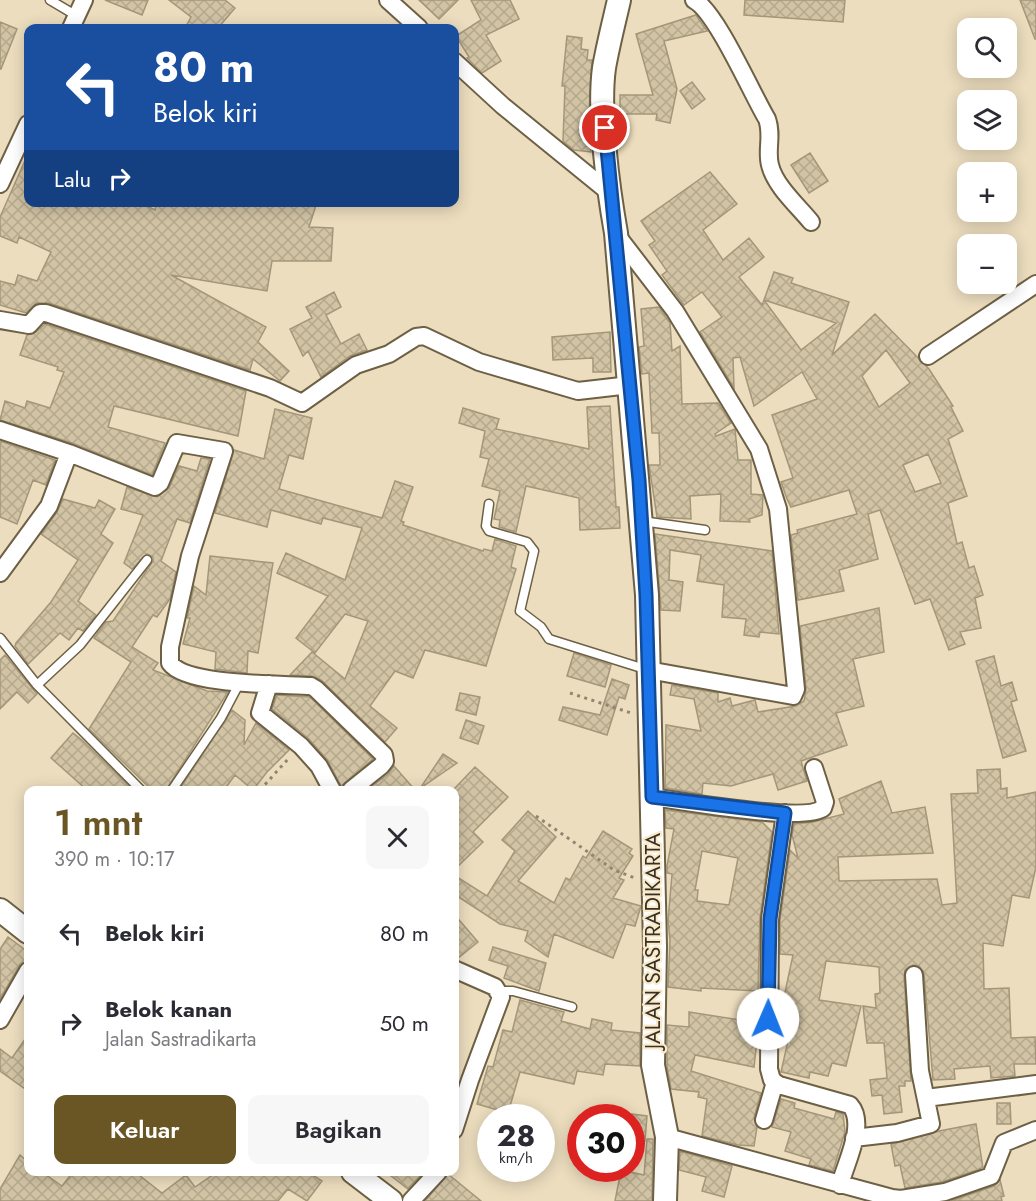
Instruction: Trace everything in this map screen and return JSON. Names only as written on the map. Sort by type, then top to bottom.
[{"type":"street","points":[[74,22],[84,0]]},
{"type":"street","points":[[388,0],[415,24]]},
{"type":"street","name":"JALAN SASTRADIKARTA","points":[[619,0],[604,68],[603,93],[610,193],[616,233],[641,521],[650,719],[654,885],[653,1065],[667,1137],[666,1201]]},
{"type":"street","points":[[694,0],[703,5],[767,119],[771,130],[769,164],[775,177],[811,222]]},
{"type":"street","points":[[459,67],[502,106],[610,193]]},
{"type":"street","points":[[0,184],[24,133]]},
{"type":"street","points":[[616,233],[675,311],[759,449],[778,509],[796,689],[793,696],[648,670]]},
{"type":"street","points":[[928,356],[1036,284]]},
{"type":"street","points":[[0,320],[30,325],[40,312],[46,313],[270,388],[297,403],[308,401],[356,365],[389,354],[416,337],[424,336],[479,362],[578,391],[630,385]]},
{"type":"street","points":[[0,430],[69,453],[155,487],[160,483],[177,443],[224,451],[190,555],[169,657],[174,668],[181,673],[239,684],[311,686],[316,689],[384,755],[385,761],[381,766],[356,786]]},
{"type":"street","points":[[0,573],[48,506],[69,453]]},
{"type":"street","points":[[269,684],[260,713],[301,746],[319,766],[330,786]]},
{"type":"street","points":[[652,797],[785,813],[814,813],[823,808],[824,799],[814,768]]},
{"type":"street","points":[[785,813],[770,919],[768,1059],[770,1076],[775,1082],[850,1106],[856,1115],[854,1138],[840,1185]]},
{"type":"street","points":[[0,910],[24,929]]},
{"type":"street","points":[[459,971],[499,991],[500,1004],[459,1114]]},
{"type":"street","points":[[854,1138],[897,1134],[929,1127],[931,1119],[920,1071],[914,975]]},
{"type":"street","points":[[0,1020],[24,978]]},
{"type":"street","points":[[765,1120],[775,1082]]},
{"type":"street","points":[[926,1098],[1036,1084]]},
{"type":"street","points":[[667,1137],[880,1197],[902,1199],[947,1196],[991,1176],[994,1174],[1004,1143],[1036,1130]]},
{"type":"street","points":[[358,1176],[391,1201]]},
{"type":"street","points":[[411,1201],[434,1176]]},
{"type":"lane","points":[[50,0],[74,22]]},
{"type":"lane","points":[[489,504],[486,526],[489,531],[527,542],[534,552],[520,610],[541,627],[549,639],[648,670]]},
{"type":"lane","points":[[641,521],[705,530]]},
{"type":"lane","points":[[37,685],[80,645],[147,560]]},
{"type":"lane","points":[[0,638],[37,685],[137,786]]},
{"type":"lane","points":[[175,786],[221,718],[239,684]]},
{"type":"lane","points":[[499,991],[513,991],[572,1007]]},
{"type":"path","points":[[570,693],[650,719]]},
{"type":"path","points":[[264,786],[301,746]]},
{"type":"path","points":[[536,816],[614,870],[654,885]]},
{"type":"building","points":[[105,0],[148,0],[142,15]]},
{"type":"building","points":[[169,0],[225,0],[235,8],[221,24],[187,24],[191,17]]},
{"type":"building","points":[[419,0],[458,0],[439,19]]},
{"type":"building","points":[[471,0],[510,0],[519,19],[486,35],[501,61],[482,73],[467,58],[469,57],[459,41],[459,34],[481,20]]},
{"type":"building","points":[[745,0],[845,0],[843,22],[744,15]]},
{"type":"building","points":[[1020,0],[1036,0],[1036,39],[1035,39]]},
{"type":"building","points":[[696,15],[707,31],[664,41],[677,89],[670,123],[656,120],[657,114],[620,114],[620,95],[653,95],[636,34]]},
{"type":"building","points":[[0,22],[17,29],[1,69],[0,69]]},
{"type":"building","points":[[567,36],[582,38],[581,49],[588,50],[587,60],[592,60],[588,132],[591,152],[574,150],[563,141],[565,86],[562,86]]},
{"type":"building","points":[[692,82],[705,99],[692,109],[680,91]]},
{"type":"building","points":[[810,153],[828,181],[809,193],[791,165]]},
{"type":"building","points":[[24,163],[24,207],[149,207],[155,210],[156,207],[315,207],[309,227],[333,228],[331,261],[272,261],[267,291],[171,275],[266,327],[258,342],[289,371],[280,381],[253,359],[250,370],[49,303],[36,303],[26,313],[0,305],[0,281],[15,285],[18,275],[37,281],[51,252],[19,237],[17,243],[0,236],[0,217]]},
{"type":"building","points":[[710,172],[737,204],[703,230],[723,260],[749,238],[764,257],[739,277],[762,305],[774,272],[793,278],[791,283],[849,302],[832,355],[875,314],[929,369],[953,406],[951,407],[963,431],[948,439],[967,496],[948,503],[957,544],[962,542],[969,568],[974,566],[983,595],[975,598],[981,628],[960,632],[965,644],[949,650],[930,599],[915,604],[880,510],[868,514],[878,559],[839,570],[844,591],[798,600],[791,535],[798,533],[797,530],[857,514],[849,490],[791,507],[781,482],[793,478],[772,415],[817,399],[802,372],[754,406],[740,357],[733,358],[734,388],[700,332],[722,317],[702,292],[684,305],[662,275],[667,271],[649,245],[655,241],[641,221]],"holes":[[[764,300],[836,323],[801,350]],[[886,350],[910,383],[879,407],[862,376]],[[928,454],[941,483],[915,492],[903,465]]]},
{"type":"building","points":[[334,292],[341,307],[326,315],[341,344],[359,334],[367,350],[350,356],[321,377],[308,351],[303,356],[290,329],[312,318],[306,307]]},
{"type":"building","points":[[659,307],[670,323],[672,351],[680,346],[682,404],[718,403],[731,423],[715,434],[716,436],[735,429],[738,460],[751,460],[751,494],[763,495],[762,515],[749,519],[750,522],[720,521],[721,494],[690,496],[691,519],[657,517],[649,465],[660,465],[659,433],[652,433],[649,373],[642,374],[639,347],[644,346],[641,309]]},
{"type":"building","points":[[45,324],[246,391],[238,436],[114,406],[108,427],[165,443],[152,475],[72,443],[0,420],[5,401],[25,408],[27,401],[50,408],[64,372],[57,370],[58,367],[20,355],[27,335],[36,332]]},
{"type":"building","points":[[610,332],[611,372],[593,372],[593,358],[553,360],[552,337]]},
{"type":"building","points":[[610,406],[616,507],[619,507],[620,528],[580,530],[579,498],[526,486],[516,532],[499,527],[500,520],[494,519],[500,491],[482,486],[489,459],[480,457],[485,431],[459,423],[463,408],[499,419],[496,429],[589,449],[587,407]]},
{"type":"building","points":[[275,409],[312,418],[303,459],[289,455],[279,489],[382,518],[395,481],[413,487],[401,521],[404,522],[403,525],[483,551],[484,549],[492,551],[495,539],[516,546],[511,567],[516,569],[486,666],[425,650],[413,678],[395,671],[370,706],[397,728],[385,742],[321,680],[312,676],[290,675],[312,652],[345,679],[368,621],[345,614],[315,653],[296,638],[328,596],[277,573],[286,553],[345,580],[362,528],[323,518],[321,524],[271,510],[267,527],[215,513],[234,450],[264,459]]},
{"type":"building","points":[[0,441],[55,460],[46,485],[33,480],[17,524],[0,517]]},
{"type":"building","points":[[201,458],[210,459],[190,523],[177,519],[161,561],[176,572],[170,599],[157,617],[153,615],[132,647],[158,663],[153,670],[207,691],[228,692],[169,786],[148,786],[89,729],[131,662],[94,638],[106,622],[113,621],[153,561],[153,557],[147,554],[132,569],[124,563],[143,515],[121,509],[127,487],[157,497],[169,488],[179,466],[197,471]]},
{"type":"building","points":[[63,499],[95,508],[99,500],[115,509],[101,534],[113,543],[78,601],[96,615],[83,631],[78,628],[69,640],[60,633],[28,664],[15,646],[16,643],[51,602],[78,560],[41,534],[57,512]]},
{"type":"building","points":[[655,534],[772,551],[779,634],[760,632],[759,637],[744,635],[746,619],[722,617],[724,585],[697,581],[701,555],[670,550],[669,580],[683,582],[680,611],[661,610]]},
{"type":"building","points":[[210,556],[273,563],[258,653],[248,651],[247,673],[215,669],[216,652],[183,644],[190,618],[187,618],[194,586],[206,595]]},
{"type":"building","points":[[879,608],[884,652],[853,659],[864,706],[836,713],[847,745],[801,761],[807,781],[778,790],[773,774],[731,786],[703,783],[702,794],[665,788],[666,725],[701,731],[694,699],[670,695],[672,685],[718,693],[718,702],[730,698],[732,706],[755,700],[758,712],[796,706],[804,701],[806,689],[800,626]]},
{"type":"building","points":[[574,653],[611,665],[605,687],[567,676]]},
{"type":"building","points":[[5,655],[37,694],[28,703],[17,692],[0,709],[0,660]]},
{"type":"building","points":[[994,656],[1001,686],[1012,682],[1017,700],[1011,702],[1026,751],[1003,758],[976,661]]},
{"type":"building","points":[[612,679],[629,685],[625,699],[619,697],[607,735],[559,720],[563,707],[600,715]]},
{"type":"building","points":[[460,693],[480,697],[476,715],[456,710]]},
{"type":"building","points":[[277,695],[310,697],[373,759],[341,786],[328,761],[309,739],[272,709]]},
{"type":"building","points":[[232,710],[245,720],[244,745],[256,723],[289,750],[256,786],[248,786],[235,775],[227,786],[182,786]]},
{"type":"building","points":[[466,720],[484,726],[478,744],[460,738]]},
{"type":"building","points":[[73,733],[129,786],[82,786],[51,758]]},
{"type":"building","points":[[443,754],[457,763],[423,786]]},
{"type":"building","points":[[394,766],[412,786],[372,786],[388,774]]},
{"type":"building","points":[[475,767],[508,797],[473,832],[483,842],[459,865],[459,786],[457,786]]},
{"type":"building","points":[[1000,769],[1001,789],[1007,788],[1007,798],[1036,792],[1036,867],[1029,898],[1012,895],[1003,946],[983,943],[984,989],[1009,988],[1011,1038],[1035,1037],[1036,1064],[1014,1064],[1015,1076],[991,1078],[990,1066],[954,1069],[955,1079],[933,1080],[924,974],[919,966],[913,965],[905,970],[904,976],[911,1081],[905,1081],[905,1086],[899,1086],[902,1112],[884,1114],[882,1095],[872,1096],[870,1080],[887,1078],[884,1043],[867,1043],[863,1006],[876,1008],[875,994],[880,993],[879,967],[826,961],[819,1000],[861,1006],[846,1066],[832,1063],[828,1076],[810,1072],[809,1078],[781,1072],[790,1032],[780,1031],[780,997],[784,997],[793,955],[780,954],[780,920],[790,850],[798,858],[792,835],[794,824],[844,814],[839,799],[881,781],[892,813],[925,807],[933,853],[838,857],[839,881],[937,879],[942,905],[957,903],[951,794],[978,793],[977,770]]},
{"type":"building","points":[[665,810],[762,822],[772,832],[760,918],[758,991],[701,988],[701,991],[668,987],[670,940],[668,921],[672,874],[667,873],[667,866],[674,829],[666,828]],"holes":[[[702,851],[738,858],[729,905],[697,901],[698,890],[695,890]]]},
{"type":"building","points":[[528,811],[556,837],[518,881],[554,903],[566,878],[570,880],[583,856],[586,858],[603,831],[632,849],[629,853],[633,856],[619,878],[624,880],[613,898],[641,906],[635,926],[626,924],[613,958],[554,934],[548,957],[525,941],[528,931],[500,924],[459,897],[459,878],[487,896],[515,851],[502,840]]},
{"type":"building","points":[[459,920],[478,942],[459,957]]},
{"type":"building","points":[[8,937],[24,949],[24,963],[19,966],[0,999],[0,949]]},
{"type":"building","points":[[493,947],[546,963],[539,991],[504,978],[508,966],[489,960]]},
{"type":"building","points":[[520,1000],[564,1012],[561,1021],[590,1029],[592,1019],[612,1023],[611,1030],[640,1033],[640,1066],[605,1064],[603,1075],[577,1071],[574,1084],[520,1072],[511,1104],[477,1104],[488,1066],[493,1067],[503,1030],[512,1032]]},
{"type":"building","points":[[689,1012],[759,1023],[754,1067],[695,1055],[691,1071],[761,1093],[754,1118],[757,1127],[754,1146],[738,1145],[702,1136],[707,1099],[698,1097],[699,1092],[671,1089],[667,1066],[667,1025],[689,1027]]},
{"type":"building","points":[[24,1041],[24,1088],[0,1071],[0,1049],[12,1058]]},
{"type":"building","points":[[781,1099],[795,1103],[794,1108],[834,1119],[836,1112],[843,1114],[845,1132],[833,1171],[809,1165],[811,1159],[785,1151],[791,1132],[772,1127]]},
{"type":"building","points":[[997,1103],[1010,1103],[1011,1124],[997,1124]]},
{"type":"building","points":[[645,1116],[647,1116],[645,1141]]},
{"type":"building","points":[[976,1124],[983,1168],[942,1182],[905,1188],[900,1165],[895,1166],[891,1144]]},
{"type":"building","points":[[647,1139],[653,1139],[652,1201],[615,1201],[619,1182],[645,1182]]},
{"type":"building","points":[[680,1151],[732,1166],[724,1197],[702,1191],[706,1177],[679,1170]]},
{"type":"building","points":[[20,1155],[24,1158],[24,1176],[48,1176],[62,1186],[70,1176],[140,1176],[162,1193],[185,1176],[195,1187],[211,1176],[314,1176],[322,1181],[307,1201],[288,1189],[278,1201],[0,1201],[0,1189]]},
{"type":"building","points":[[391,1176],[420,1176],[408,1189]]},
{"type":"building","points":[[446,1176],[450,1176],[481,1201],[425,1201]]},
{"type":"building","points":[[1000,1180],[1004,1196],[1001,1197],[1002,1201],[951,1201],[994,1186]]},
{"type":"route","points":[[605,128],[639,480],[646,595],[652,797],[785,813],[770,919],[768,1019]]}]
